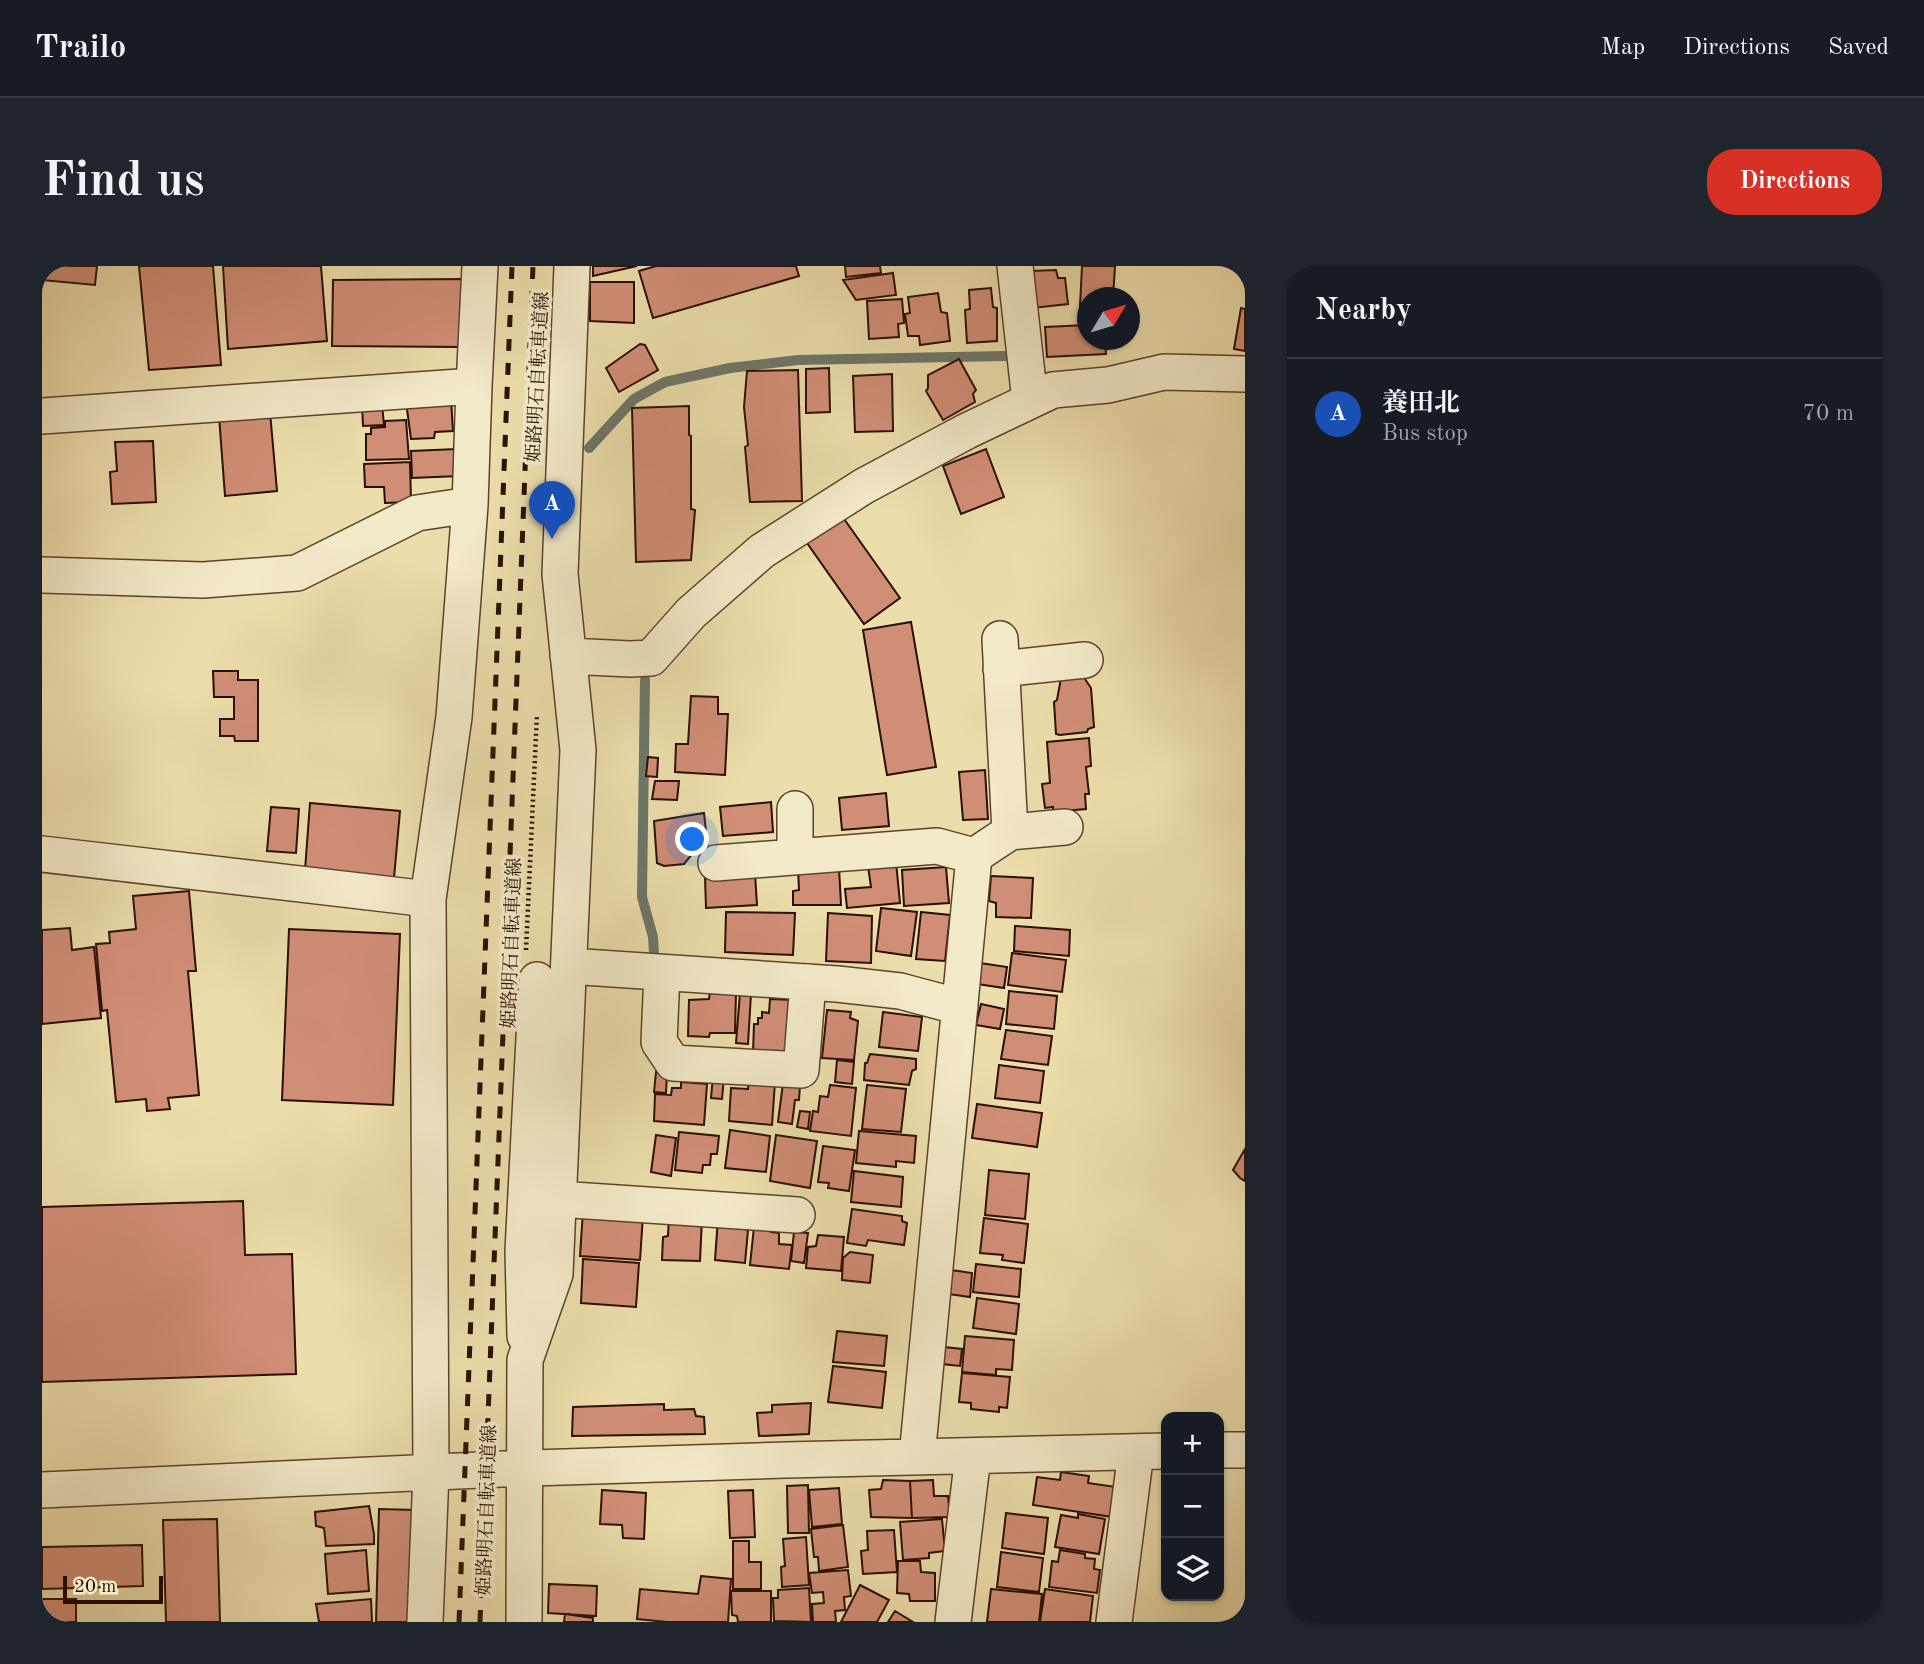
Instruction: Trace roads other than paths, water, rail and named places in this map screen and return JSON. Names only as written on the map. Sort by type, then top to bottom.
[{"type":"street","points":[[425,1622],[431,1473],[428,899],[454,718],[470,505],[480,266]]},
{"type":"street","points":[[525,1360],[555,1274],[569,966],[578,750],[560,574],[572,266]]},
{"type":"street","points":[[1015,266],[1030,401]]},
{"type":"street","points":[[568,656],[630,659],[651,657],[691,613],[762,551],[864,486],[967,431],[1053,390],[1108,385],[1164,372],[1245,374]]},
{"type":"street","points":[[42,416],[474,387]]},
{"type":"street","points":[[42,575],[203,580],[297,573],[417,513],[470,505]]},
{"type":"street","points":[[1010,832],[1001,654],[1085,660]]},
{"type":"street","points":[[795,809],[795,856]]},
{"type":"street","points":[[716,863],[937,846],[975,856],[1010,832],[1065,827]]},
{"type":"street","points":[[42,854],[428,899]]},
{"type":"street","points":[[917,1457],[975,856]]},
{"type":"street","points":[[569,966],[900,991],[960,1007]]},
{"type":"street","points":[[524,1622],[523,1251],[531,968]]},
{"type":"street","points":[[662,973],[659,1042],[673,1063],[802,1069],[808,982]]},
{"type":"street","points":[[558,1199],[797,1214]]},
{"type":"street","points":[[1224,1450],[1245,1450]]},
{"type":"street","points":[[42,1490],[786,1460],[1151,1451],[1114,1622]]},
{"type":"street","points":[[953,1622],[973,1456]]},
{"type":"waterway","points":[[589,448],[634,399],[665,382],[730,368],[798,360],[1005,356]]},
{"type":"waterway","points":[[645,680],[642,897],[653,937],[654,953]]},
{"type":"railway","points":[[459,1622],[512,266]]},
{"type":"railway","points":[[480,1622],[533,266]]},
{"type":"place","name":"養田北","points":[[552,539]]}]
